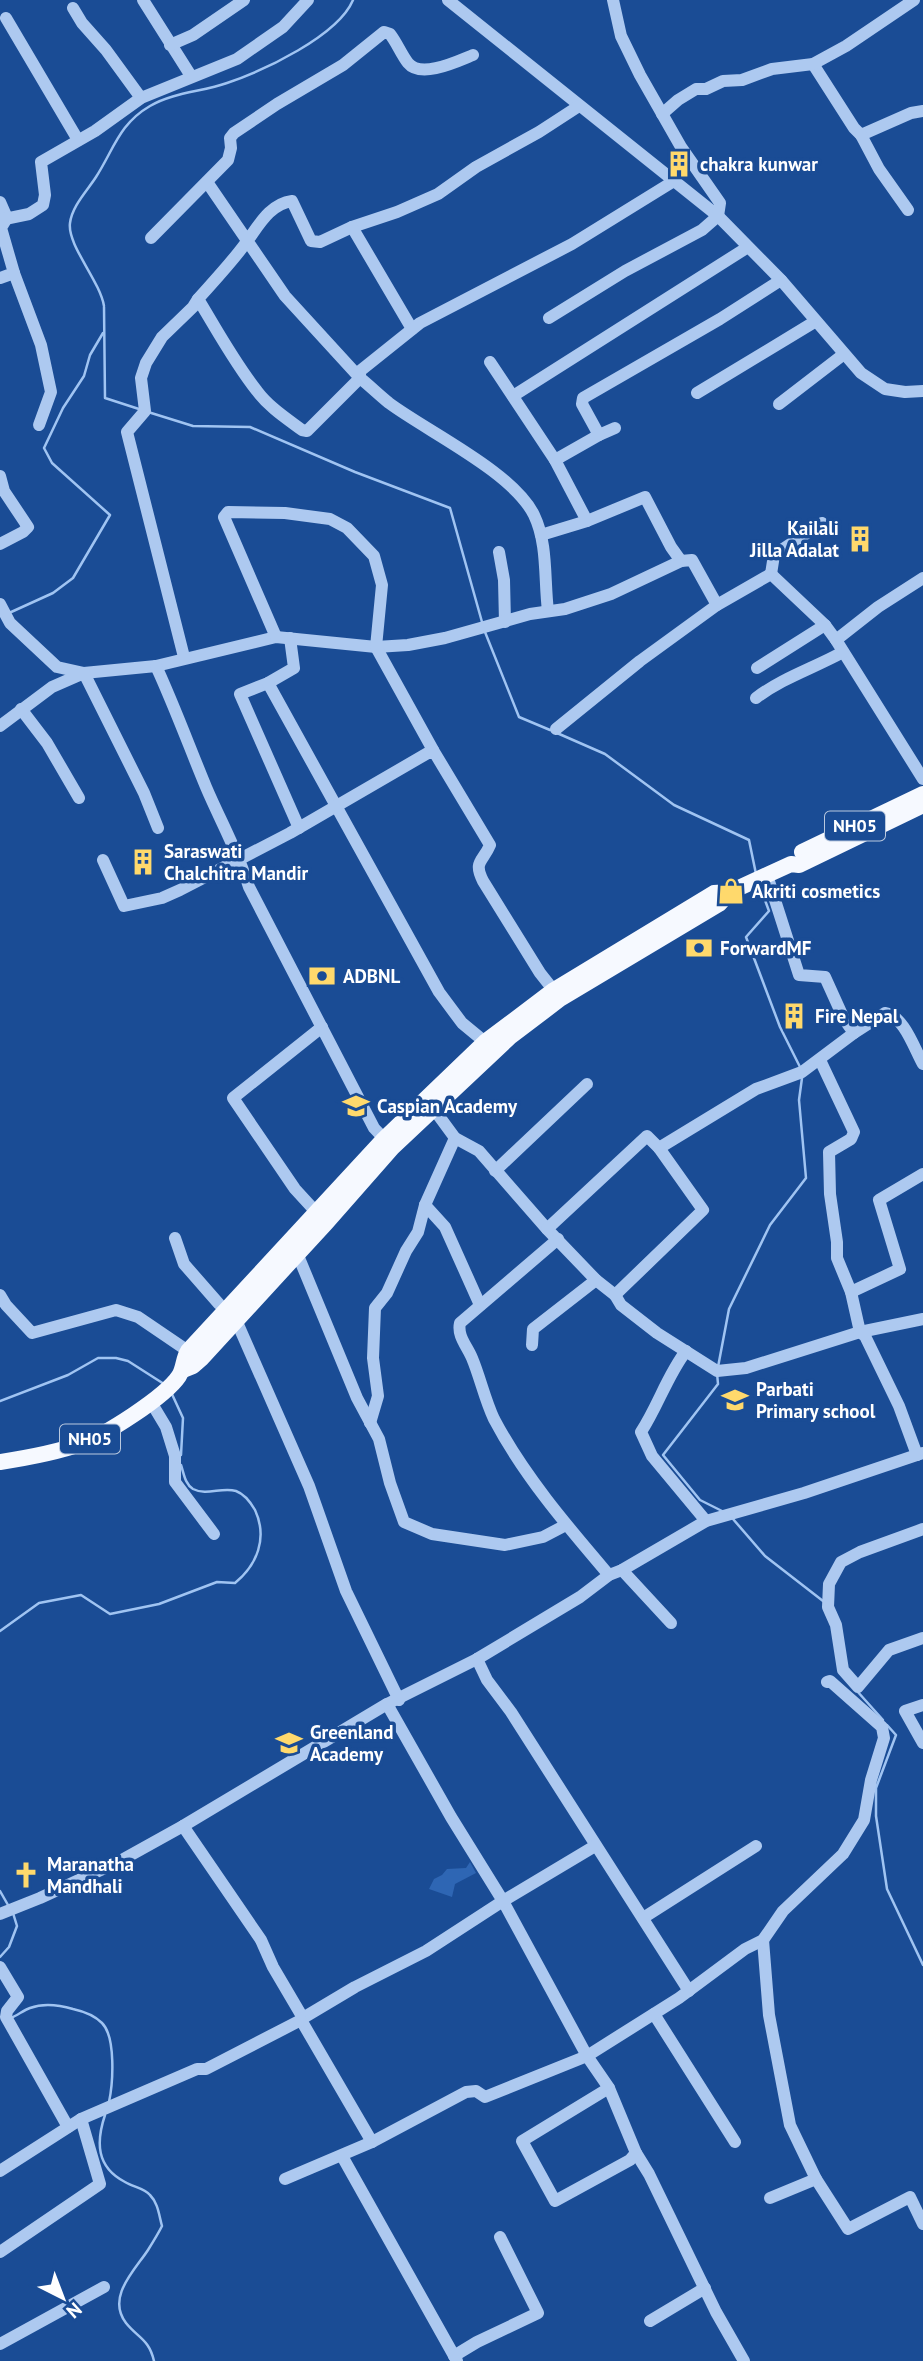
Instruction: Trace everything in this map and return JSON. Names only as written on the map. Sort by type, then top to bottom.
[{"type":"main road","name":"NH05","points":[[791,864],[801,852],[923,794]]},
{"type":"main road","name":"NH05","points":[[183,1370],[193,1366],[317,1213],[485,1042],[557,995],[719,904],[736,889],[791,864],[799,865],[923,805]]},
{"type":"main road","name":"NH05","points":[[0,1462],[82,1444],[151,1402],[177,1379],[183,1370],[188,1351],[232,1315],[297,1253],[388,1143],[433,1108],[557,995]]},
{"type":"street","points":[[143,0],[191,76]]},
{"type":"street","points":[[170,45],[193,35],[244,0]]},
{"type":"street","points":[[4,219],[29,214],[43,205],[45,195],[41,162],[141,98],[237,58],[283,27],[308,0]]},
{"type":"street","points":[[448,0],[718,216],[780,280],[860,373],[885,389],[923,391]]},
{"type":"street","points":[[549,318],[625,271],[702,230],[718,216],[720,203],[681,147],[621,36],[613,0]]},
{"type":"street","points":[[662,114],[696,89],[706,89],[723,81],[742,80],[772,69],[813,64],[846,46],[914,0]]},
{"type":"street","points":[[73,8],[141,98]]},
{"type":"street","points":[[6,18],[78,140]]},
{"type":"street","points":[[151,238],[228,160],[230,138],[234,133],[343,65],[384,32],[390,34],[410,66],[418,70],[450,65],[473,55]]},
{"type":"street","points":[[813,64],[908,210]]},
{"type":"street","points":[[184,657],[127,432],[145,411],[141,378],[146,363],[162,337],[193,307],[268,213],[289,201],[295,204],[314,242],[438,194],[476,167],[540,132],[579,106]]},
{"type":"street","points":[[860,135],[911,113],[923,111]]},
{"type":"street","points":[[198,299],[222,341],[257,392],[273,408],[307,431],[360,378],[360,371],[412,329],[454,303],[572,244],[674,181]]},
{"type":"street","points":[[207,182],[285,296],[360,378],[390,403],[523,496],[541,535],[548,611]]},
{"type":"street","points":[[0,202],[4,219],[1,229],[41,345],[51,392],[38,425]]},
{"type":"street","points":[[352,227],[412,329]]},
{"type":"street","points":[[513,396],[748,247]]},
{"type":"street","points":[[0,278],[14,273]]},
{"type":"street","points":[[600,435],[582,404],[583,398],[720,319],[780,280]]},
{"type":"street","points":[[697,393],[816,321]]},
{"type":"street","points":[[779,404],[844,354]]},
{"type":"street","points":[[491,362],[555,460],[587,522]]},
{"type":"street","points":[[555,460],[615,428]]},
{"type":"street","points":[[0,476],[4,491],[27,527],[0,544]]},
{"type":"street","points":[[541,535],[587,522],[645,497],[681,561]]},
{"type":"street","points":[[299,828],[240,694],[268,683],[294,668],[283,638],[224,517],[228,512],[285,513],[330,519],[347,528],[374,556],[382,585],[376,647],[490,845],[479,863],[478,870],[483,881],[557,995]]},
{"type":"street","points":[[771,574],[774,555],[822,523]]},
{"type":"street","points":[[499,552],[504,580],[505,622]]},
{"type":"street","points":[[0,726],[52,687],[84,673],[156,666],[184,657],[283,638],[376,647],[408,645],[565,609],[611,594],[681,561],[692,560],[717,605]]},
{"type":"street","points":[[556,729],[640,661],[717,605],[771,574]]},
{"type":"street","points":[[771,574],[825,625],[923,779]]},
{"type":"street","points":[[836,640],[878,607],[923,578]]},
{"type":"street","points":[[0,604],[10,624],[57,667],[84,673]]},
{"type":"street","points":[[757,668],[825,625]]},
{"type":"street","points":[[756,698],[773,685],[843,652]]},
{"type":"street","points":[[156,666],[177,711],[206,787],[240,858],[249,887],[374,1128],[388,1143]]},
{"type":"street","points":[[84,673],[144,793],[158,828]]},
{"type":"street","points":[[268,683],[439,992],[462,1023],[485,1042]]},
{"type":"street","points":[[21,709],[47,743],[79,799]]},
{"type":"street","points":[[103,860],[124,906],[162,898],[299,828],[433,750]]},
{"type":"street","points":[[765,876],[799,975],[825,976],[844,1019],[854,1034]]},
{"type":"street","points":[[659,1148],[756,1089],[802,1072],[885,1013],[892,1014],[899,1021],[923,1063]]},
{"type":"street","points":[[317,1213],[295,1189],[233,1098],[322,1027]]},
{"type":"street","points":[[0,1914],[120,1861],[183,1826],[393,1702],[477,1659],[706,1521],[804,1493],[920,1454],[865,1336],[860,1332],[851,1292],[837,1258],[838,1242],[830,1194],[829,1152],[851,1139],[854,1132],[820,1059]]},
{"type":"street","points":[[495,1171],[587,1084]]},
{"type":"street","points":[[433,1108],[455,1138],[479,1151],[547,1229],[621,1305],[657,1333],[717,1371],[746,1368],[860,1332],[923,1319]]},
{"type":"street","points":[[547,1229],[647,1136],[659,1148],[703,1210],[615,1296]]},
{"type":"street","points":[[370,1423],[378,1396],[373,1358],[375,1308],[387,1293],[418,1232],[425,1205],[455,1138]]},
{"type":"street","points":[[851,1292],[900,1269],[879,1200],[923,1174]]},
{"type":"street","points":[[425,1205],[445,1227],[480,1305]]},
{"type":"street","points":[[175,1238],[184,1264],[232,1315],[309,1486],[346,1591],[393,1702],[451,1817],[503,1901],[587,2056],[609,2088],[636,2153],[744,2361]]},
{"type":"street","points":[[558,1239],[460,1323],[458,1331],[472,1356],[493,1417],[566,1525],[671,1623]]},
{"type":"street","points":[[297,1253],[357,1398],[379,1439],[390,1483],[404,1522],[432,1534],[505,1545],[543,1537],[566,1525]]},
{"type":"street","points":[[532,1345],[533,1329],[596,1280]]},
{"type":"street","points":[[0,1295],[32,1333],[116,1310],[138,1317],[188,1351]]},
{"type":"street","points":[[686,1351],[673,1367],[654,1411],[641,1432],[652,1456],[706,1521]]},
{"type":"street","points":[[151,1402],[166,1427],[175,1457],[175,1482],[214,1534]]},
{"type":"street","points":[[923,1529],[860,1552],[841,1562],[829,1584],[828,1607],[836,1625],[843,1670],[858,1687],[889,1650],[923,1638]]},
{"type":"street","points":[[477,1659],[487,1680],[511,1712],[689,1991]]},
{"type":"street","points":[[285,2179],[372,2142],[466,2092],[476,2091],[485,2097],[587,2056],[689,1991],[745,1949],[763,1940],[783,1911],[843,1854],[864,1820],[871,1780],[884,1738],[881,1727],[830,1681],[827,1682]]},
{"type":"street","points":[[923,1705],[905,1711],[923,1743]]},
{"type":"street","points":[[183,1826],[261,1940],[273,1967],[372,2142]]},
{"type":"street","points":[[0,2171],[81,2119],[197,2069],[206,2069],[302,2019],[355,1987],[426,1951],[595,1846]]},
{"type":"street","points":[[643,1918],[756,1846]]},
{"type":"street","points":[[763,1940],[769,2015],[790,2125],[816,2179],[848,2229],[917,2195],[923,2224]]},
{"type":"street","points":[[0,1967],[18,1997],[7,2011],[6,2018],[68,2127]]},
{"type":"street","points":[[654,2014],[735,2142]]},
{"type":"street","points":[[609,2088],[522,2141],[555,2201],[629,2160],[636,2153]]},
{"type":"street","points":[[0,2252],[100,2184],[81,2119]]},
{"type":"street","points":[[342,2156],[455,2358],[538,2313],[500,2238]]},
{"type":"street","points":[[770,2199],[816,2179]]},
{"type":"street","points":[[0,2344],[104,2287]]},
{"type":"street","points":[[650,2321],[705,2288]]},
{"type":"shaded area","points":[[470,1862],[476,1873],[455,1884],[452,1897],[429,1889],[434,1879],[447,1869],[466,1868]]},
{"type":"waterway","points":[[104,306],[97,286],[73,242],[70,223],[77,205],[124,129],[140,113],[159,101],[217,86],[279,61],[332,26],[353,0]]},
{"type":"waterway","points":[[104,307],[105,398],[142,410]]},
{"type":"waterway","points":[[9,613],[53,593],[73,578],[110,515],[52,463],[44,448],[63,408],[84,376],[90,355],[103,333]]},
{"type":"waterway","points":[[148,412],[193,426],[250,427],[355,472],[450,508],[482,622]]},
{"type":"waterway","points":[[485,632],[519,717],[550,730]]},
{"type":"waterway","points":[[557,733],[605,754],[674,805],[749,840],[756,874]]},
{"type":"waterway","points":[[759,884],[769,911],[746,937],[780,1027],[801,1069]]},
{"type":"waterway","points":[[718,1367],[729,1309],[770,1225],[806,1178],[799,1100],[802,1078]]},
{"type":"waterway","points":[[0,1401],[68,1375],[98,1358],[128,1361],[164,1384]]},
{"type":"waterway","points":[[717,1373],[718,1384],[663,1455],[700,1500],[722,1511]]},
{"type":"waterway","points":[[171,1392],[183,1418],[181,1455]]},
{"type":"waterway","points":[[0,1631],[39,1603],[81,1595],[110,1614],[159,1604],[217,1582],[235,1583],[243,1576],[254,1559],[260,1541],[259,1520],[255,1510],[247,1499],[236,1491],[204,1492],[193,1489],[186,1482],[181,1465]]},
{"type":"waterway","points":[[733,1519],[765,1556],[823,1601]]},
{"type":"waterway","points":[[857,1691],[883,1720]]},
{"type":"waterway","points":[[887,1725],[896,1735],[876,1788],[876,1816],[887,1889],[923,1965]]},
{"type":"waterway","points":[[0,1891],[8,1905]]},
{"type":"waterway","points":[[0,1957],[9,1947],[17,1926],[13,1913]]},
{"type":"waterway","points":[[11,2018],[30,2008],[52,2005],[80,2011],[99,2020],[110,2039],[112,2084],[109,2102]]},
{"type":"waterway","points":[[105,2115],[100,2144],[108,2169],[153,2198],[162,2226],[130,2275],[119,2303],[126,2323],[146,2343],[154,2361]]},
{"type":"place","name":"chakra kunwar","points":[[679,164]]},
{"type":"place","name":"Kailali Jilla Adalat","points":[[860,539]]},
{"type":"place","name":"Saraswati Chalchitra Mandir","points":[[143,862]]},
{"type":"place","name":"Akriti cosmetics","points":[[731,891]]},
{"type":"place","name":"ForwardMF","points":[[699,948]]},
{"type":"place","name":"ADBNL","points":[[322,976]]},
{"type":"place","name":"Fire Nepal","points":[[794,1016]]},
{"type":"place","name":"Caspian Academy","points":[[356,1106]]},
{"type":"place","name":"Parbati Primary school","points":[[735,1400]]},
{"type":"place","name":"Greenland Academy","points":[[289,1743]]},
{"type":"place","name":"Maranatha Mandhali","points":[[26,1875]]}]
